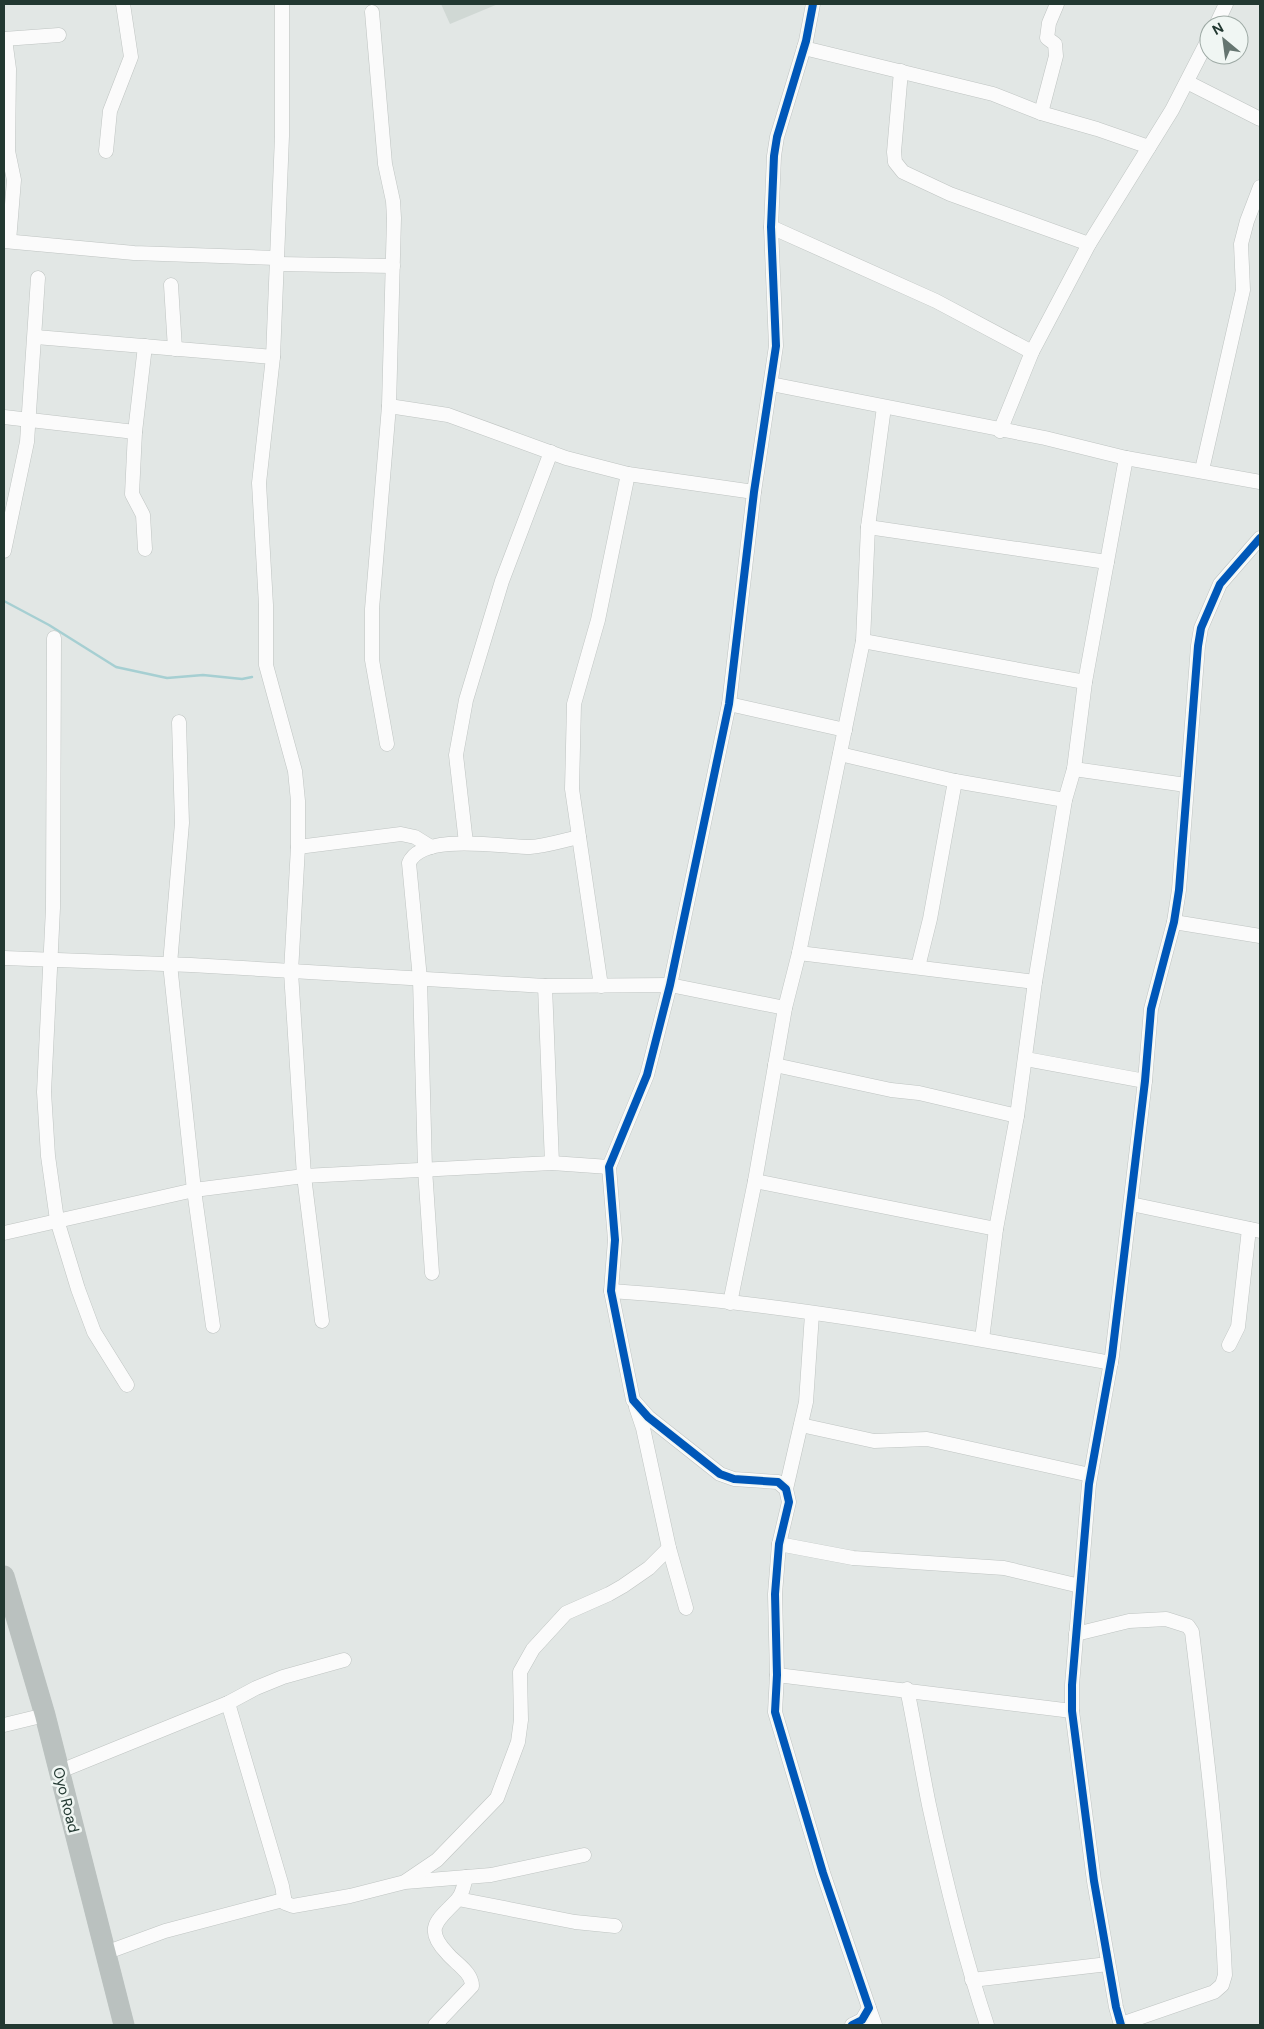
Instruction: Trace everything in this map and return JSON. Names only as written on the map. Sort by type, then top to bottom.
[{"type":"highway","name":"Oyo Road","points":[[4,1576],[45,1715],[124,2025]]},
{"type":"street","points":[[106,151],[110,111],[131,57],[123,4]]},
{"type":"street","points":[[282,4],[282,126],[273,357],[260,483],[266,605],[266,665],[295,771],[298,846],[291,972],[304,1176],[315,1249],[322,1321]]},
{"type":"street","points":[[686,1608],[669,1548],[643,1428],[633,1400],[611,1292],[615,1240],[609,1167],[647,1075],[670,985],[729,704],[754,492],[776,346],[771,227],[777,137],[804,48],[813,4]]},
{"type":"street","points":[[1041,113],[1056,56],[1055,44],[1047,38],[1049,23],[1057,4]]},
{"type":"street","points":[[372,12],[385,164],[393,201],[389,406],[372,609],[372,660],[387,744]]},
{"type":"street","points":[[59,35],[4,39],[8,69],[8,151],[14,180],[7,241],[134,253],[393,266]]},
{"type":"street","points":[[804,48],[993,94],[1041,113],[1097,129],[1149,147]]},
{"type":"street","points":[[1000,431],[1032,352],[1089,244],[1149,147],[1199,58]]},
{"type":"street","points":[[901,71],[894,152],[895,162],[903,172],[950,194],[1089,244]]},
{"type":"street","points":[[1187,82],[1260,119]]},
{"type":"street","points":[[1202,470],[1242,290],[1241,244],[1247,221],[1260,187]]},
{"type":"street","points":[[771,227],[936,302],[1032,352]]},
{"type":"street","points":[[4,551],[25,460],[36,337],[38,278]]},
{"type":"street","points":[[171,285],[174,349]]},
{"type":"street","points":[[36,337],[273,357]]},
{"type":"street","points":[[145,346],[134,432],[132,494],[144,515],[145,549]]},
{"type":"street","points":[[771,384],[1000,431],[1045,438],[1126,458],[1202,470],[1260,482]]},
{"type":"street","points":[[389,406],[448,415],[566,458],[628,474],[754,492]]},
{"type":"street","points":[[730,1304],[755,1182],[785,1008],[799,953],[863,641],[868,526],[884,407]]},
{"type":"street","points":[[4,417],[134,432]]},
{"type":"street","points":[[466,843],[456,755],[466,700],[502,581],[551,452]]},
{"type":"street","points":[[982,1339],[996,1229],[1026,1059],[1035,982],[1065,800],[1074,769],[1085,682],[1126,458]]},
{"type":"street","points":[[601,986],[572,789],[574,704],[598,620],[628,474]]},
{"type":"street","points":[[868,526],[1107,562]]},
{"type":"street","points":[[1076,1634],[1129,1621],[1166,1619],[1188,1626],[1192,1632],[1216,1859],[1222,1891],[1225,1976],[1222,1985],[1214,1992],[1121,2025],[1108,1964],[1094,1881],[1072,1711],[1076,1634],[1090,1474],[1111,1363],[1145,1081],[1151,1009],[1174,922],[1183,855],[1194,683],[1201,628],[1220,584],[1260,538]]},
{"type":"street","points":[[54,638],[55,817],[44,1092],[48,1156],[57,1220],[94,1332],[126,1386]]},
{"type":"street","points":[[863,641],[1085,682]]},
{"type":"street","points":[[729,704],[845,730]]},
{"type":"street","points":[[179,722],[182,823],[170,964],[194,1190],[213,1326]]},
{"type":"street","points":[[840,754],[955,781],[1065,800]]},
{"type":"street","points":[[1074,769],[1186,785]]},
{"type":"street","points":[[918,967],[930,919],[955,781]]},
{"type":"street","points":[[298,846],[401,834],[415,837],[431,848]]},
{"type":"street","points":[[432,1273],[425,1169],[420,979],[409,863],[416,854],[431,848],[466,843],[530,847],[580,837]]},
{"type":"street","points":[[1174,922],[1260,936]]},
{"type":"street","points":[[799,953],[1035,982]]},
{"type":"street","points":[[4,958],[170,964],[545,986],[670,985],[785,1008]]},
{"type":"street","points":[[545,986],[552,1163]]},
{"type":"street","points":[[1026,1059],[1145,1081]]},
{"type":"street","points":[[775,1065],[890,1090],[919,1093],[1017,1116]]},
{"type":"street","points":[[4,1233],[194,1190],[304,1176],[552,1163],[609,1167]]},
{"type":"street","points":[[755,1182],[996,1229]]},
{"type":"street","points":[[1131,1204],[1255,1230],[1238,1327],[1229,1345]]},
{"type":"street","points":[[611,1292],[661,1295],[812,1314],[982,1339],[1111,1363]]},
{"type":"street","points":[[812,1314],[806,1402],[786,1490],[789,1502],[779,1544],[775,1594],[777,1675],[775,1712],[823,1873],[874,2025]]},
{"type":"street","points":[[633,1400],[648,1417],[720,1474],[734,1479],[778,1482],[786,1490]]},
{"type":"street","points":[[801,1425],[874,1441],[890,1442],[916,1438],[927,1439],[1090,1474]]},
{"type":"street","points":[[779,1544],[853,1558],[1004,1568],[1080,1586]]},
{"type":"street","points":[[405,1882],[437,1860],[497,1798],[519,1735],[521,1720],[520,1672],[533,1649],[566,1614],[609,1594],[649,1568],[669,1548]]},
{"type":"street","points":[[58,1772],[228,1703],[256,1688],[283,1677],[344,1660]]},
{"type":"street","points":[[777,1675],[907,1689],[1072,1711]]},
{"type":"street","points":[[907,1689],[919,1744],[928,1802],[972,1980],[987,2025]]},
{"type":"street","points":[[228,1703],[282,1886],[283,1900]]},
{"type":"street","points":[[4,1725],[45,1715]]},
{"type":"street","points":[[105,1952],[165,1931],[283,1900],[293,1906],[350,1896],[405,1882],[491,1875],[584,1855]]},
{"type":"street","points":[[435,2025],[472,1986],[470,1975],[439,1945],[435,1935],[435,1926],[441,1915],[458,1899],[466,1877]]},
{"type":"street","points":[[458,1899],[575,1922],[616,1926]]},
{"type":"street","points":[[972,1980],[1108,1964]]},
{"type":"street","points":[[852,2025],[862,2020],[869,2008]]},
{"type":"shaded area","points":[[441,4],[498,4],[450,24]]},
{"type":"waterway","points":[[4,601],[49,625],[116,667],[167,678],[203,675],[242,679],[252,677]]},
{"type":"cycle path","points":[[813,4],[806,41],[777,137],[774,156],[771,227],[776,346],[754,492],[729,704],[670,985],[647,1075],[609,1167],[615,1240],[611,1291],[633,1400],[648,1417],[720,1474],[734,1479],[778,1482],[786,1489],[789,1502],[779,1544],[775,1594],[777,1675],[775,1712],[823,1873],[869,2008],[862,2020],[852,2025]]},
{"type":"cycle path","points":[[1121,2025],[1116,2007],[1094,1881],[1072,1711],[1072,1685],[1089,1484],[1112,1356],[1145,1081],[1151,1009],[1174,922],[1179,890],[1201,628],[1220,584],[1260,538]]}]
